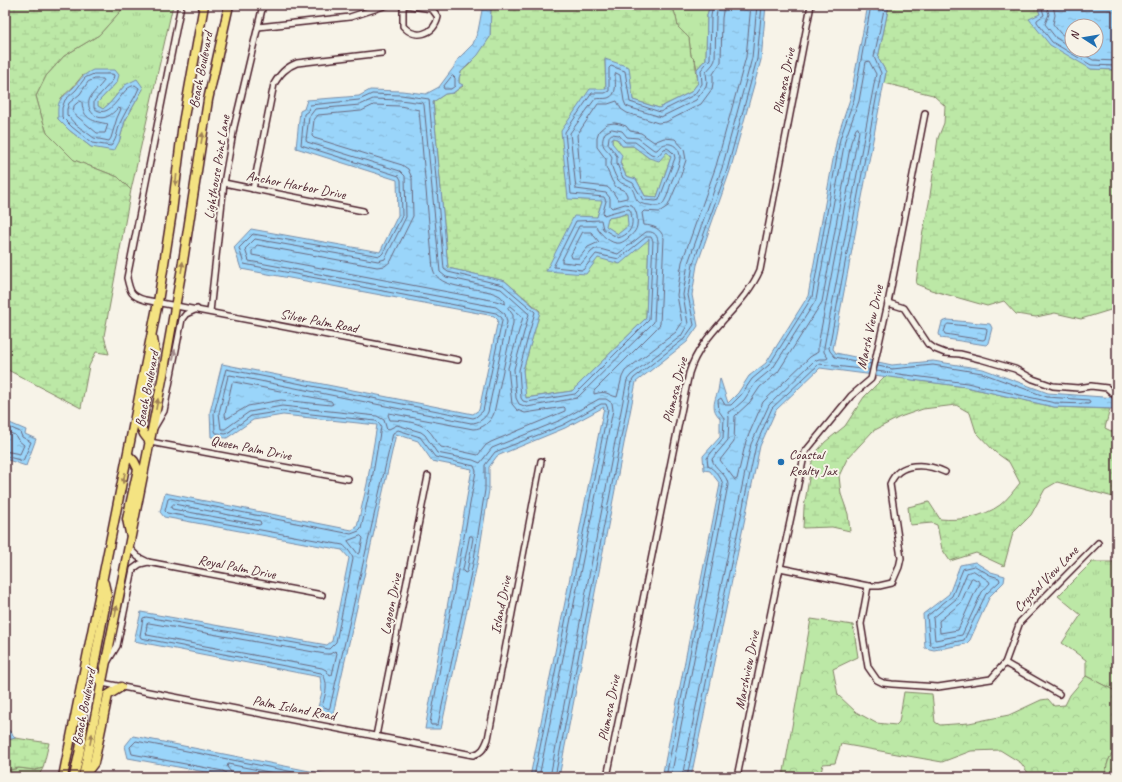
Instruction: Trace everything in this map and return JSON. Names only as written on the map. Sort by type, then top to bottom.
[{"type":"highway","points":[[63,777],[158,302],[172,212],[183,123],[204,5]]},
{"type":"highway","name":"Beach Boulevard","points":[[83,777],[152,432],[176,305],[208,100],[229,5]]},
{"type":"highway","points":[[150,442],[141,427],[155,352],[152,332]]},
{"type":"highway","points":[[128,455],[134,461],[138,469],[127,519],[131,538]]},
{"type":"highway","points":[[102,684],[96,677],[93,670],[107,596],[103,580]]},
{"type":"highway","points":[[83,777],[94,763],[108,695],[121,687]]},
{"type":"highway","points":[[74,777],[83,733],[82,710],[79,701]]},
{"type":"street","name":"Silver Palm Road","points":[[182,5],[127,278],[130,291],[135,296],[158,302],[458,360]]},
{"type":"street","name":"Lighthouse Point Lane","points":[[210,312],[224,183],[234,127],[262,5]]},
{"type":"street","points":[[258,27],[350,17],[387,5]]},
{"type":"street","points":[[403,5],[432,9],[438,17],[437,22],[430,30],[424,33],[419,35],[410,33],[403,26],[403,5]]},
{"type":"street","name":"Plumosa Drive","points":[[607,777],[688,373],[706,338],[751,286],[760,270],[811,5]]},
{"type":"street","points":[[253,189],[274,84],[279,75],[290,65],[297,63],[382,53]]},
{"type":"street","name":"Marsh View Drive","points":[[780,568],[805,452],[851,396],[871,379],[888,303],[925,113]]},
{"type":"street","name":"Anchor Harbor Drive","points":[[224,183],[363,211]]},
{"type":"street","points":[[888,303],[904,308],[928,344],[934,349],[945,353],[960,354],[1014,369],[1053,386],[1078,388],[1091,386],[1107,388],[1116,398]]},
{"type":"street","points":[[152,432],[164,411],[182,319],[186,314],[197,309]]},
{"type":"street","name":"Queen Palm Drive","points":[[150,442],[348,479]]},
{"type":"street","name":"Island Drive","points":[[481,752],[488,739],[541,461]]},
{"type":"street","points":[[780,568],[868,586],[886,585],[892,583],[901,558],[890,484],[894,476],[901,469],[919,465],[934,467],[945,472]]},
{"type":"street","name":"Lagoon Drive","points":[[376,736],[428,476]]},
{"type":"street","name":"Crystal View Lane","points":[[868,586],[862,624],[868,667],[877,680],[883,683],[938,687],[990,679],[1005,663],[1012,640],[1020,622],[1098,543]]},
{"type":"street","name":"Royal Palm Drive","points":[[129,548],[138,557],[148,562],[322,595]]},
{"type":"street","points":[[105,667],[117,646],[133,569],[140,564],[148,562]]},
{"type":"street","name":"Marshview Drive","points":[[737,777],[780,568]]},
{"type":"street","points":[[1005,663],[1059,694]]},
{"type":"street","name":"Palm Island Road","points":[[102,684],[473,755],[481,752]]},
{"type":"green space","points":[[14,5],[126,5],[99,35],[64,56],[46,76],[36,96],[47,133],[74,160],[118,177],[131,190],[104,336],[109,354],[96,352],[89,366],[81,408],[5,369],[5,6],[6,9]]},
{"type":"green space","points":[[126,5],[173,5],[131,190],[118,177],[74,160],[47,133],[36,96],[46,76],[64,56],[99,35]],"holes":[[[83,75],[117,82],[98,102],[97,106],[103,109],[125,85],[142,86],[143,89],[125,121],[119,142],[91,147],[69,130],[58,119],[61,98]]]},
{"type":"green space","points":[[491,5],[672,5],[678,27],[689,38],[691,56],[695,60],[698,83],[691,92],[659,108],[633,100],[628,67],[605,60],[606,89],[602,201],[597,217],[598,258],[649,239],[646,318],[572,391],[525,398],[523,370],[540,311],[505,281],[448,268],[433,102],[445,94],[453,93],[463,86],[459,84],[461,72],[469,65],[490,37]]},
{"type":"green space","points":[[672,5],[710,5],[707,15],[706,59],[697,69],[695,60],[691,56],[689,38],[678,27]]},
{"type":"green space","points":[[889,5],[1037,5],[1040,14],[1030,20],[1064,47],[1064,58],[1077,58],[1091,69],[1117,70],[1117,308],[1081,319],[1055,313],[1036,317],[1016,314],[1004,301],[987,306],[931,290],[916,284],[922,236],[929,203],[938,138],[944,123],[945,106],[933,95],[884,83],[886,72],[878,58]]},
{"type":"green space","points":[[612,138],[617,139],[622,146],[633,146],[649,158],[667,151],[671,157],[657,197],[645,196],[636,179],[626,176],[612,143]]},
{"type":"green space","points":[[627,213],[629,226],[618,234],[605,226],[608,218]]},
{"type":"green space","points":[[885,376],[966,387],[1054,407],[1110,409],[1105,428],[1117,434],[1117,498],[1057,482],[1045,489],[1031,515],[1013,533],[1004,566],[976,553],[950,561],[942,549],[937,525],[932,523],[910,525],[908,507],[929,502],[940,519],[963,519],[987,513],[994,509],[1008,497],[1020,483],[1009,462],[995,452],[976,432],[970,413],[956,405],[923,409],[900,417],[873,431],[847,459],[839,476],[841,494],[848,514],[850,531],[832,527],[803,528],[804,507],[813,456],[825,442],[845,426],[864,397]]},
{"type":"green space","points":[[1092,562],[1117,562],[1117,692],[1086,676],[1086,660],[1062,643],[1081,615],[1058,596]]},
{"type":"green space","points":[[811,619],[853,625],[858,657],[833,669],[838,695],[856,712],[876,723],[896,725],[899,722],[904,692],[932,694],[935,722],[940,725],[969,723],[1009,715],[1041,700],[1048,699],[1054,706],[1065,705],[1070,695],[1086,676],[1117,692],[1117,749],[1112,754],[1108,762],[1106,777],[1031,777],[1021,763],[1000,750],[971,751],[942,762],[841,744],[835,763],[823,764],[820,777],[783,777]]},
{"type":"green space","points":[[15,738],[49,743],[43,768],[35,770],[19,768],[5,771],[5,741]]},
{"type":"green space","points":[[1117,749],[1117,777],[1106,777],[1108,762],[1112,754]]},
{"type":"green space","points":[[19,768],[35,770],[43,768],[38,777],[5,777],[5,771]]},
{"type":"water","points":[[483,5],[491,5],[490,37],[478,55],[461,72],[459,83],[463,85],[453,93],[445,94],[433,102],[448,268],[505,281],[540,312],[523,370],[526,398],[572,391],[646,318],[649,239],[620,264],[598,258],[586,274],[546,271],[574,216],[597,217],[602,201],[568,199],[561,131],[590,89],[606,89],[605,59],[629,67],[633,100],[659,108],[691,92],[698,83],[697,69],[706,59],[707,15],[710,5],[766,5],[761,60],[730,171],[697,265],[692,295],[698,326],[687,342],[636,382],[559,777],[530,777],[604,407],[565,428],[497,456],[489,467],[489,490],[478,560],[441,729],[425,729],[472,469],[432,461],[418,441],[396,434],[333,714],[317,711],[322,692],[320,677],[134,641],[141,612],[327,645],[332,641],[349,558],[342,550],[164,517],[160,512],[165,493],[352,530],[357,527],[367,484],[377,425],[283,415],[253,420],[227,438],[211,437],[210,412],[222,364],[473,414],[479,410],[498,320],[494,316],[241,269],[234,247],[251,229],[380,252],[398,215],[397,180],[296,148],[300,111],[304,109],[307,100],[359,96],[370,90],[402,91],[426,94],[439,87],[458,59],[473,44],[478,31]],"holes":[[[612,138],[617,139],[622,146],[633,146],[649,158],[659,161],[667,152],[671,157],[657,197],[645,196],[636,179],[626,176],[620,163],[622,155],[612,143]],[[627,213],[628,226],[618,234],[606,226],[608,218]]]},
{"type":"water","points":[[868,5],[889,5],[878,58],[886,72],[833,349],[836,353],[892,365],[933,361],[983,369],[1048,393],[1117,398],[1117,409],[1054,407],[966,387],[820,368],[776,410],[760,446],[691,777],[662,777],[720,484],[710,471],[704,470],[703,456],[720,437],[720,418],[715,412],[714,405],[720,378],[728,403],[738,393],[749,376],[766,363],[808,296],[837,138],[850,99]]},
{"type":"water","points":[[1037,5],[1117,5],[1117,70],[1091,69],[1072,58],[1104,58],[1104,18],[1064,18],[1064,53],[1050,45],[1029,19],[1040,14]]},
{"type":"water","points":[[93,70],[115,70],[119,75],[117,82],[98,102],[98,106],[103,109],[125,85],[137,79],[143,89],[125,121],[119,142],[114,151],[91,147],[69,130],[58,119],[58,107],[60,100],[84,75]]},
{"type":"water","points":[[948,320],[990,324],[992,328],[988,343],[986,345],[941,338],[939,334],[942,322]]},
{"type":"water","points":[[5,421],[26,430],[25,434],[36,439],[26,466],[5,459]]},
{"type":"water","points":[[975,562],[991,572],[1005,576],[1004,582],[990,596],[970,640],[966,644],[934,650],[925,648],[923,614],[949,594],[960,565]]},
{"type":"water","points":[[5,726],[15,737],[15,738],[5,741]]},
{"type":"water","points":[[133,736],[340,777],[233,777],[128,758],[125,746]]},
{"type":"place","name":"Coastal Realty Jax","points":[[781,462]]}]
